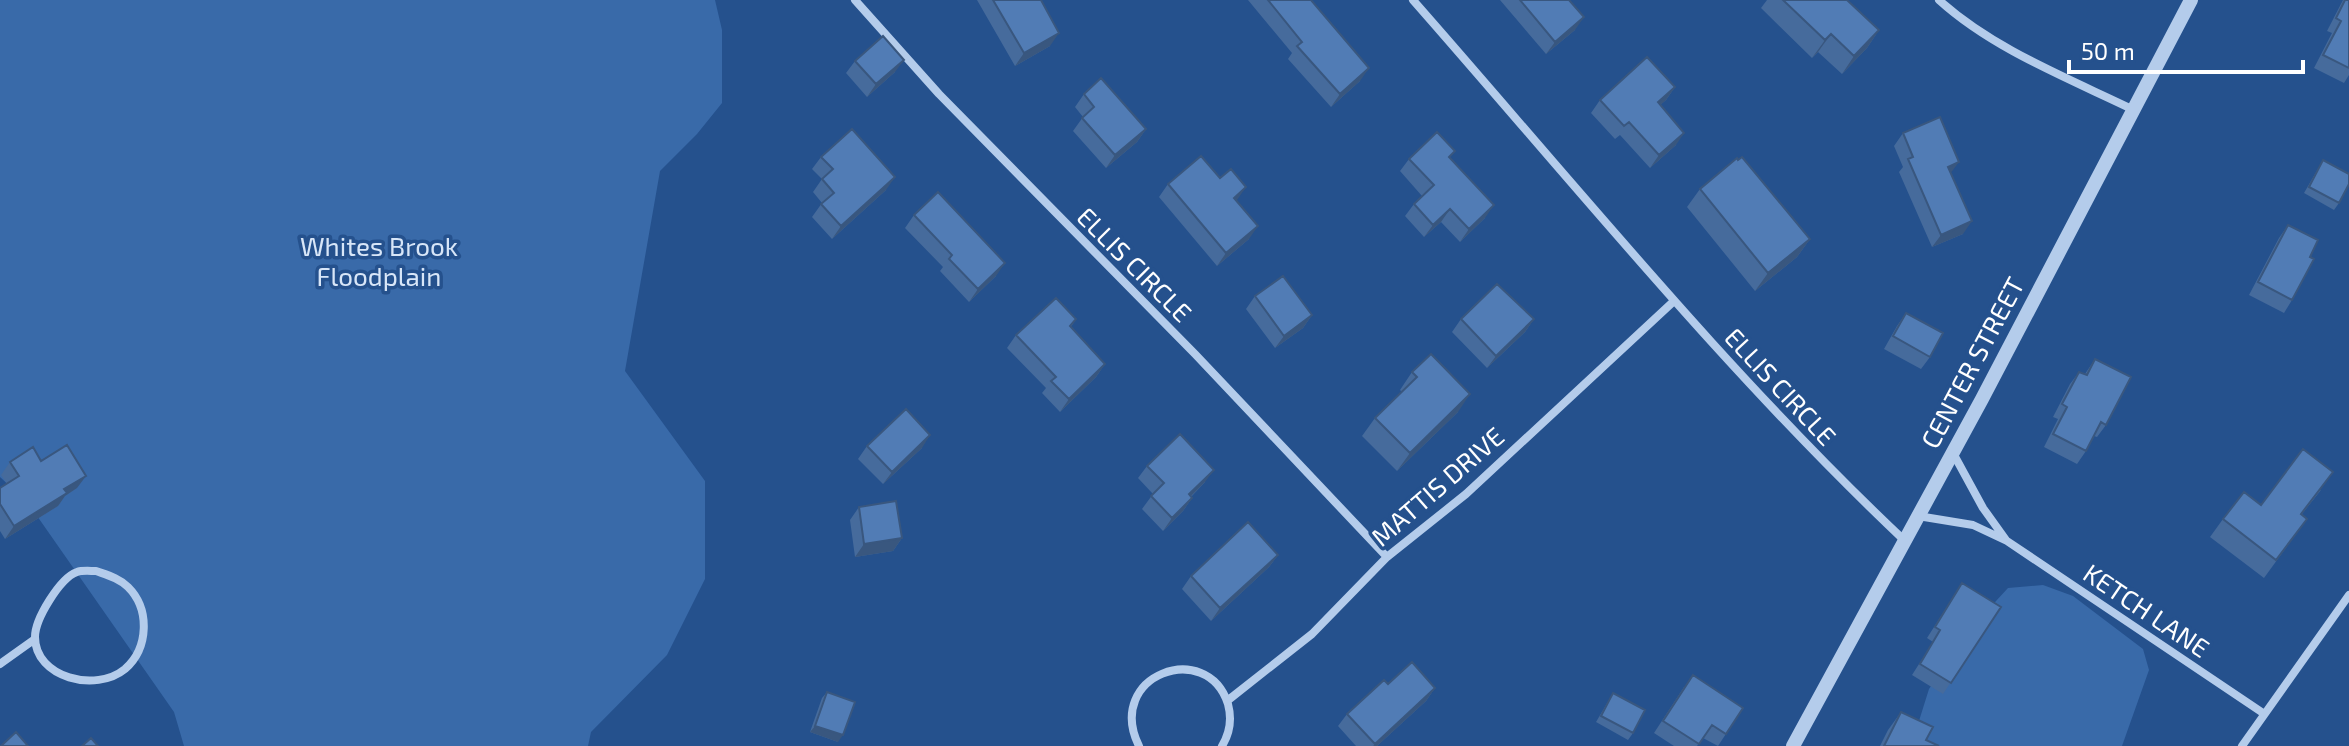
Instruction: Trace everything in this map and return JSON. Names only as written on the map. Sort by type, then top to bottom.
[{"type":"street","name":"ELLIS CIRCLE","points":[[855,0],[939,94],[1195,354],[1387,557]]},
{"type":"street","name":"ELLIS CIRCLE","points":[[1413,0],[1561,167],[1674,301],[1780,418],[1905,541]]},
{"type":"street","points":[[1939,0],[1960,19],[2035,61],[2134,110]]},
{"type":"street","name":"CENTER STREET","points":[[1793,746],[1953,452],[2191,0]]},
{"type":"street","name":"MATTIS DRIVE","points":[[1227,701],[1312,634],[1387,557],[1466,494],[1674,301]]},
{"type":"street","name":"KETCH LANE","points":[[1953,452],[1983,508],[2007,541]]},
{"type":"street","name":"KETCH LANE","points":[[1918,516],[1973,525],[2007,541],[2263,713]]},
{"type":"street","points":[[0,664],[35,639],[38,622],[56,591],[78,572],[96,571],[113,576],[127,586],[138,600],[144,617],[144,636],[138,653],[126,668],[109,678],[81,681],[55,671],[42,656],[35,639]]},
{"type":"street","points":[[2242,746],[2349,595]]},
{"type":"street","points":[[1139,746],[1133,732],[1133,708],[1144,685],[1157,675],[1173,670],[1189,670],[1205,676],[1218,686],[1230,714],[1229,728],[1222,746]]},
{"type":"green space","name":"Whites Brook Floodplain","points":[[0,0],[715,0],[722,30],[722,103],[697,134],[660,171],[625,371],[705,481],[705,579],[667,655],[591,732],[588,746],[184,746],[174,712],[28,503],[0,477]]},
{"type":"green space","points":[[2043,585],[2073,596],[2143,649],[2149,670],[2122,746],[1916,746],[1913,740],[1929,689],[1972,627],[2008,588]]},
{"type":"building","points":[[993,0],[1041,0],[1059,33],[1024,53]]},
{"type":"building","points":[[1268,0],[1311,0],[1369,68],[1340,94],[1297,46],[1302,42]]},
{"type":"building","points":[[1520,0],[1569,0],[1584,17],[1555,42]]},
{"type":"building","points":[[1783,0],[1847,0],[1879,30],[1854,56],[1831,34],[1825,40]]},
{"type":"building","points":[[2345,0],[2349,0],[2349,68],[2323,55],[2341,21],[2336,18]]},
{"type":"building","points":[[883,36],[904,60],[876,84],[855,61]]},
{"type":"building","points":[[1647,57],[1675,87],[1658,102],[1684,133],[1659,155],[1629,122],[1624,126],[1600,100]]},
{"type":"building","points":[[1101,78],[1146,129],[1115,155],[1082,118],[1094,107],[1084,94]]},
{"type":"building","points":[[1940,117],[1959,162],[1948,167],[1972,221],[1941,235],[1908,159],[1913,157],[1903,133]]},
{"type":"building","points":[[852,129],[895,177],[841,226],[821,204],[834,193],[822,179],[833,169],[821,157]]},
{"type":"building","points":[[1437,132],[1455,151],[1449,157],[1494,205],[1469,229],[1450,209],[1433,225],[1414,204],[1434,185],[1409,159]]},
{"type":"building","points":[[1201,156],[1220,178],[1231,169],[1246,187],[1234,198],[1258,226],[1226,253],[1168,184]]},
{"type":"building","points":[[1742,157],[1810,239],[1768,273],[1700,189]]},
{"type":"building","points":[[2323,160],[2349,174],[2349,184],[2339,203],[2309,187]]},
{"type":"building","points":[[938,192],[1005,263],[978,289],[949,259],[952,255],[914,215]]},
{"type":"building","points":[[2288,225],[2318,240],[2310,257],[2314,259],[2292,300],[2258,282]]},
{"type":"building","points":[[1283,276],[1312,315],[1284,336],[1255,296]]},
{"type":"building","points":[[1497,284],[1534,319],[1496,356],[1461,319]]},
{"type":"building","points":[[1056,298],[1076,319],[1070,326],[1105,364],[1069,399],[1051,381],[1056,377],[1016,335]]},
{"type":"building","points":[[1906,313],[1943,333],[1930,357],[1893,336]]},
{"type":"building","points":[[1431,354],[1470,394],[1410,453],[1375,418],[1417,377],[1412,372]]},
{"type":"building","points":[[2095,359],[2131,377],[2106,425],[2101,422],[2086,451],[2053,434],[2067,407],[2062,404],[2079,372],[2087,375]]},
{"type":"building","points":[[906,409],[930,435],[892,472],[867,446]]},
{"type":"building","points":[[1180,434],[1214,470],[1189,494],[1192,498],[1172,518],[1151,496],[1164,483],[1147,466]]},
{"type":"building","points":[[67,445],[86,476],[64,489],[67,493],[14,526],[0,504],[0,488],[19,476],[10,462],[33,447],[41,461]]},
{"type":"building","points":[[2303,449],[2333,472],[2301,514],[2307,519],[2276,560],[2223,519],[2244,492],[2261,505]]},
{"type":"building","points":[[896,501],[902,538],[864,544],[859,507]]},
{"type":"building","points":[[1248,522],[1278,555],[1220,608],[1191,576]]},
{"type":"building","points":[[1962,583],[2001,607],[1951,683],[1920,664],[1940,630],[1935,627]]},
{"type":"building","points":[[1412,662],[1435,688],[1375,744],[1347,714],[1384,680],[1388,684]]},
{"type":"building","points":[[1693,675],[1743,708],[1726,734],[1712,725],[1699,744],[1663,721]]},
{"type":"building","points":[[827,692],[855,702],[843,735],[815,726]]},
{"type":"building","points":[[1613,693],[1645,710],[1633,733],[1601,716]]},
{"type":"building","points":[[1901,712],[1933,727],[1926,740],[1939,746],[1884,746]]},
{"type":"building","points":[[16,732],[28,746],[1,746]]},
{"type":"building","points":[[91,738],[98,746],[82,746]]}]
